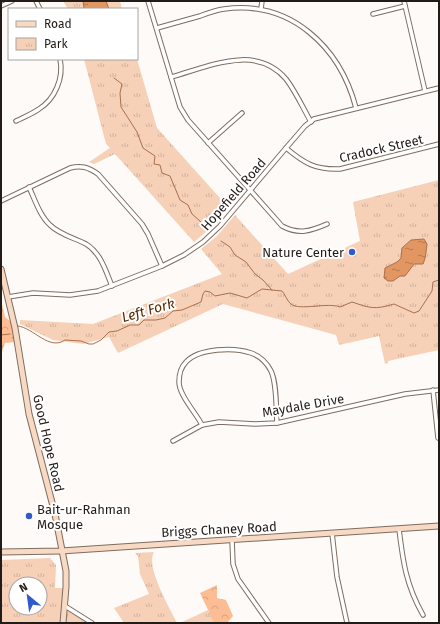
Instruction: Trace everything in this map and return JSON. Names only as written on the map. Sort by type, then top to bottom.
[{"type":"main road","name":"Good Hope Road","points":[[1,269],[15,328],[29,414],[55,514],[66,571],[63,623]]},
{"type":"main road","name":"Briggs Chaney Road","points":[[1,552],[61,551],[439,526]]},
{"type":"street","points":[[1,6],[12,1]]},
{"type":"street","points":[[148,1],[180,107],[184,114],[277,220],[287,228],[298,232],[307,232],[327,224]]},
{"type":"street","points":[[261,9],[262,1]]},
{"type":"street","points":[[404,1],[425,91]]},
{"type":"street","points":[[373,14],[405,6]]},
{"type":"street","points":[[157,28],[223,9],[241,7],[261,9],[292,19],[319,39],[331,54],[347,80],[352,91],[356,108]]},
{"type":"street","points":[[171,77],[229,60],[243,59],[261,62],[277,71],[286,79],[311,122]]},
{"type":"street","points":[[16,121],[41,109],[49,100],[56,89],[60,77],[60,60]]},
{"type":"street","name":"Hopefield Road","points":[[8,297],[33,293],[82,294],[98,291],[184,256],[203,242],[220,226],[305,126],[314,119],[439,88]]},
{"type":"street","points":[[208,143],[242,113]]},
{"type":"street","name":"Cradock Street","points":[[286,148],[303,162],[311,166],[328,169],[340,168],[439,144]]},
{"type":"street","points":[[1,200],[70,168],[77,166],[91,169],[98,174],[142,224],[162,266]]},
{"type":"street","points":[[29,187],[42,214],[51,227],[62,234],[85,244],[94,251],[101,260],[112,286]]},
{"type":"street","points":[[202,425],[180,388],[179,382],[181,369],[192,357],[207,352],[223,350],[236,350],[251,353],[268,365],[274,380],[276,423]]},
{"type":"street","points":[[433,390],[438,438]]},
{"type":"street","name":"Maydale Drive","points":[[172,441],[202,425],[219,422],[255,424],[276,423],[405,394],[439,390]]},
{"type":"street","points":[[399,529],[406,578],[414,600],[423,615]]},
{"type":"street","points":[[332,533],[337,577],[346,623]]},
{"type":"street","points":[[232,540],[234,564],[238,579],[269,623]]},
{"type":"street","points":[[65,606],[92,623]]},
{"type":"green space","points":[[63,1],[120,1],[122,8],[67,8]]},
{"type":"green space","points":[[84,60],[137,60],[157,128],[228,207],[213,226],[194,242],[115,154],[94,164],[89,162],[110,148],[106,144]]},
{"type":"green space","points":[[439,180],[439,350],[388,361],[388,363],[385,364],[379,336],[339,345],[336,335],[223,304],[118,353],[109,337],[83,344],[53,340],[20,324],[20,320],[93,324],[222,274],[201,249],[217,236],[235,215],[288,274],[360,241],[353,202]]},
{"type":"green space","points":[[1,300],[5,317],[11,322],[15,342],[5,343],[1,354]]},
{"type":"green space","points":[[154,552],[152,559],[155,577],[177,623],[124,623],[114,608],[149,594],[140,574],[138,556],[135,553]]},
{"type":"green space","points":[[50,558],[56,565],[55,588],[64,588],[62,623],[1,623],[1,560]]},
{"type":"green space","points":[[217,585],[217,598],[226,600],[233,616],[227,623],[186,623],[209,612],[200,593]]},
{"type":"green space","points":[[66,608],[89,623],[65,623]]},
{"type":"green space","points":[[208,610],[214,623],[180,623]]},
{"type":"water","points":[[83,1],[106,1],[109,8],[84,8]]},
{"type":"water","points":[[424,239],[427,244],[423,264],[414,264],[405,276],[400,276],[393,281],[388,281],[384,278],[385,268],[397,262],[401,258],[402,248],[411,240]]},
{"type":"waterway","points":[[114,78],[122,84],[120,93],[121,107],[137,132],[143,148],[155,156],[154,164],[160,165],[162,173],[170,176],[180,200],[188,205],[192,214],[201,222],[207,224]]},
{"type":"waterway","points":[[221,241],[230,247],[235,255],[246,262],[255,274],[272,290]]},
{"type":"waterway","name":"Left Fork","points":[[18,326],[53,343],[59,343],[65,340],[81,341],[93,344],[101,340],[109,332],[117,331],[130,325],[139,325],[144,320],[165,318],[173,311],[182,310],[201,302],[205,291],[210,292],[215,296],[230,293],[247,298],[262,289],[282,291],[291,304],[300,307],[328,305],[340,307],[352,302],[377,308],[394,304],[414,313],[419,311],[432,291],[433,282],[439,280]]},
{"type":"waterway","name":"Left Fork","points":[[1,335],[10,334]]},
{"type":"place","name":"Nature Center","points":[[352,252]]},
{"type":"place","name":"Bait-ur-Rahman Mosque","points":[[29,516]]}]
